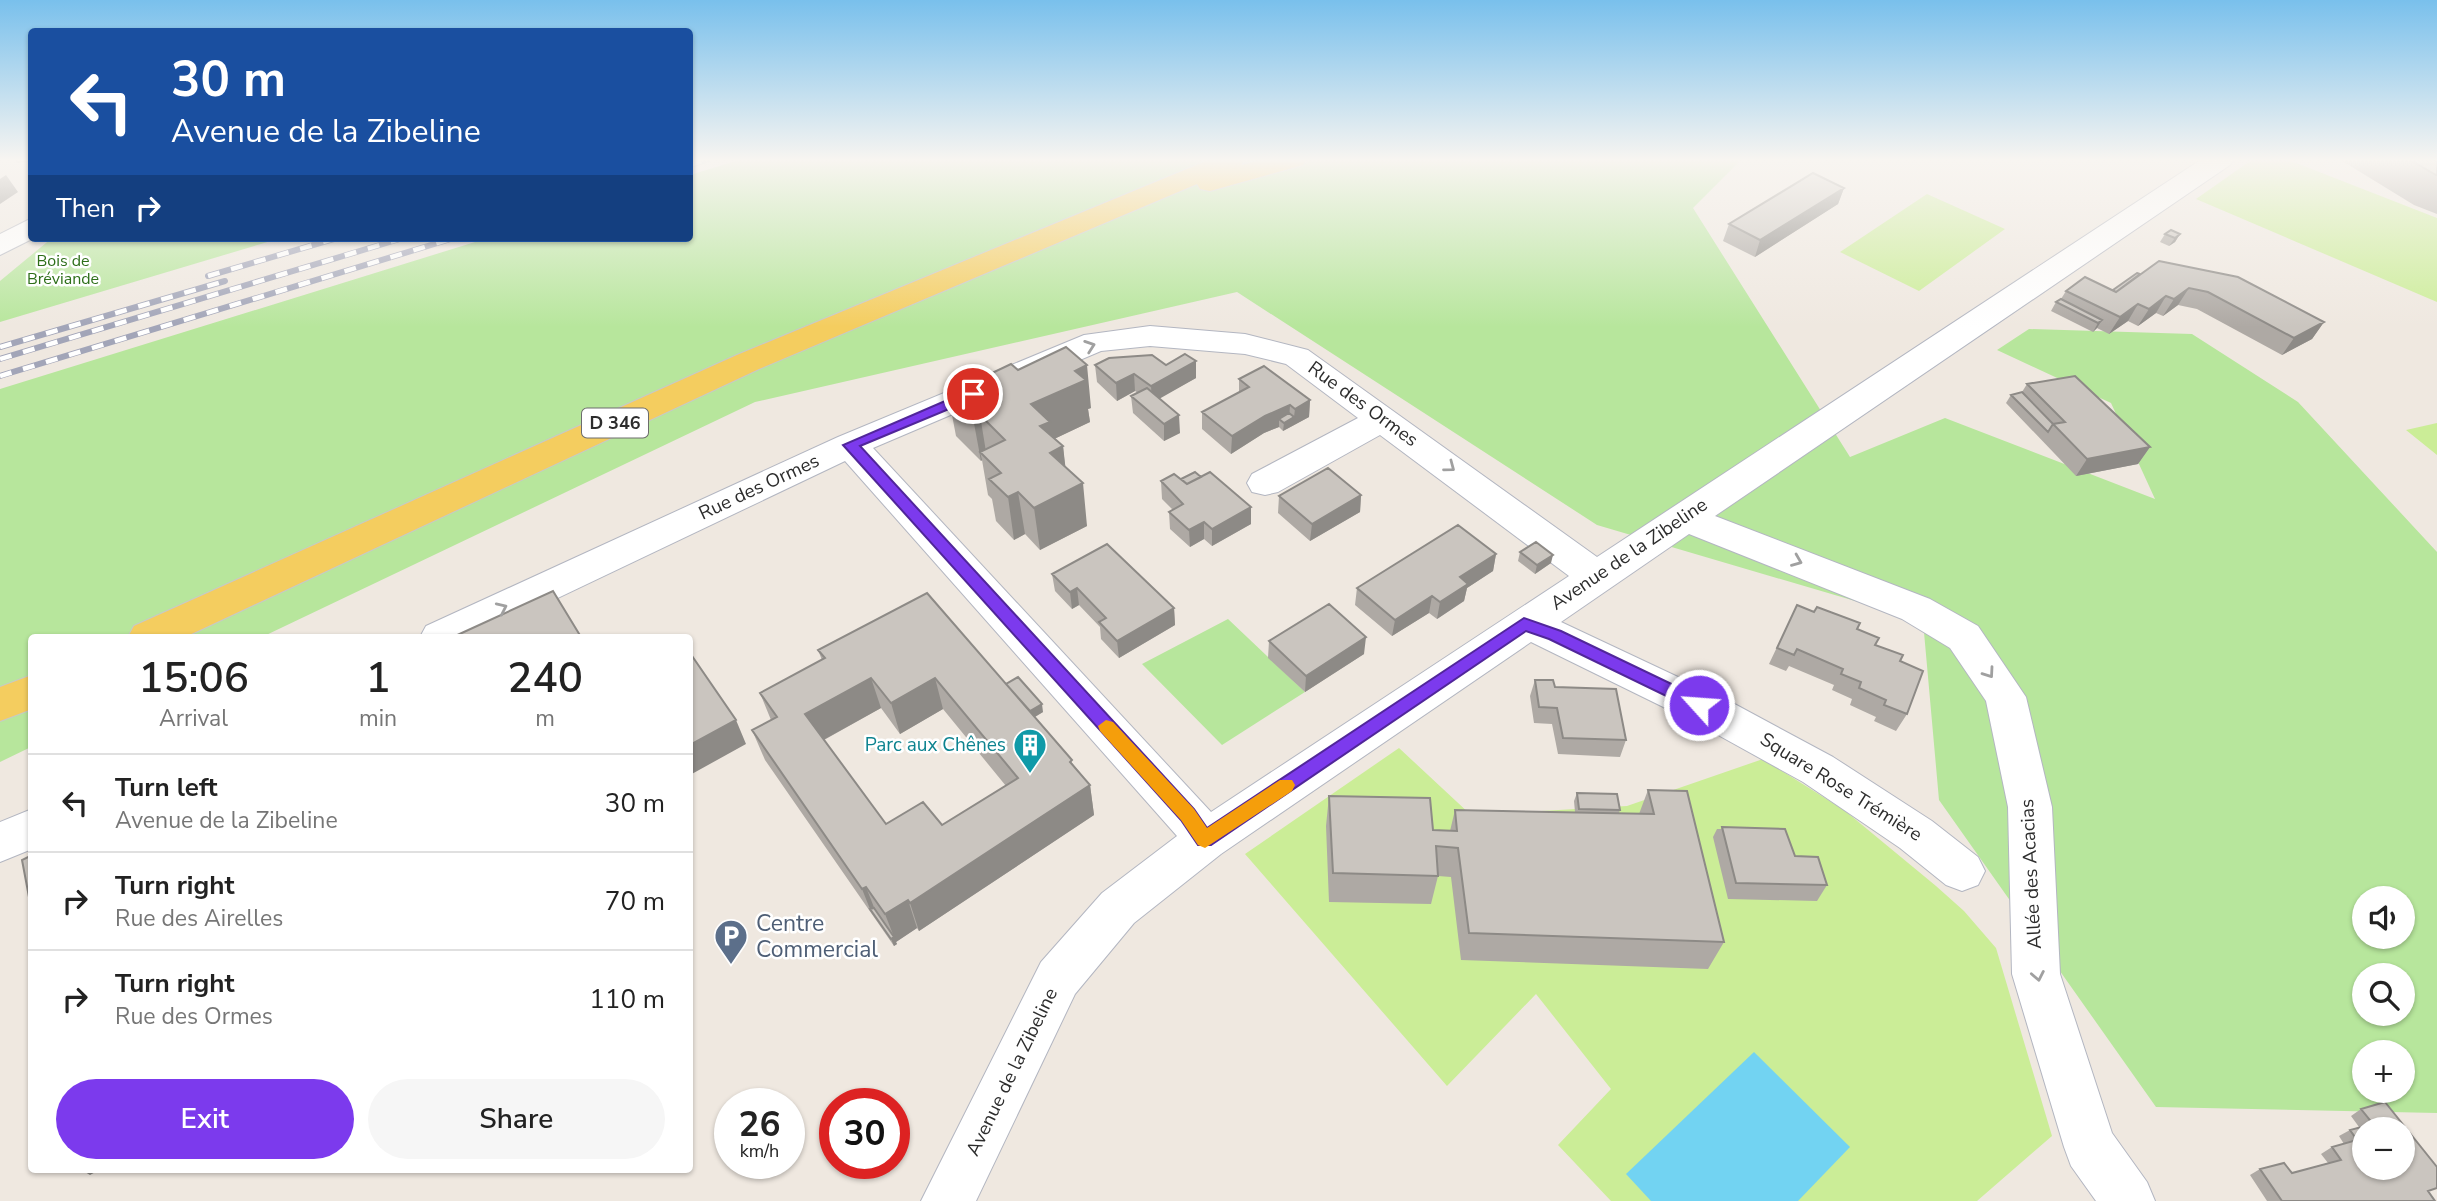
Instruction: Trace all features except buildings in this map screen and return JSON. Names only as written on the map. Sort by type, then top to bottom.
[{"type":"main road","name":"D 346","points":[[155,634],[748,362],[1097,215]]},
{"type":"main road","points":[[1087,219],[1101,215]]},
{"type":"main road","points":[[0,705],[28,693]]},
{"type":"street","name":"Avenue de la Zibeline","points":[[948,1201],[1058,978],[1118,908],[1205,840],[2136,215]]},
{"type":"street","points":[[0,246],[28,229]]},
{"type":"street","name":"Rue des Ormes","points":[[446,634],[850,445],[1095,342],[1150,336],[1245,344],[1297,357],[1384,418],[1596,576]]},
{"type":"street","points":[[1265,483],[1384,418]]},
{"type":"street","points":[[850,445],[1187,814],[1205,840]]},
{"type":"street","name":"Allée des Acacias","points":[[1684,518],[1916,609],[1964,636],[2006,697],[2030,807],[2036,974],[2090,1147],[2128,1201]]},
{"type":"street","name":"Square Rose Trémière","points":[[1524,624],[1555,635],[1771,739],[1914,830],[1962,871]]},
{"type":"street","points":[[0,843],[28,830]]},
{"type":"green space","points":[[693,215],[1697,215],[1850,457],[1945,418],[2155,499],[2111,403],[1997,350],[2029,329],[2192,334],[2298,402],[2437,552],[2437,1113],[2156,1107],[1939,800],[1923,621],[1597,525],[1237,292],[755,402],[268,634],[28,634],[28,748],[0,762],[0,389],[475,242],[693,242]]},
{"type":"green space","points":[[1895,215],[1974,215],[2005,229],[1919,291],[1840,252]]},
{"type":"green space","points":[[2234,215],[2429,215],[2437,218],[2437,302]]},
{"type":"green space","name":"Bois de Bréviande","points":[[47,242],[268,242],[0,322],[0,281]]},
{"type":"green space","points":[[2437,423],[2437,455],[2406,430]]},
{"type":"green space","points":[[1228,619],[1305,692],[1222,745],[1142,664]]},
{"type":"green space","points":[[1399,748],[1471,815],[1627,806],[1763,759],[1844,810],[1964,911],[1996,948],[2052,1136],[1977,1201],[1611,1201],[1558,1145],[1611,1089],[1536,994],[1447,1086],[1245,854]]},
{"type":"water","points":[[1754,1052],[1850,1147],[1798,1201],[1651,1201],[1626,1174]]},
{"type":"railway","points":[[208,276],[323,242]]},
{"type":"railway","points":[[0,359],[390,242]]},
{"type":"railway","points":[[0,376],[441,242]]},
{"type":"railway","points":[[0,347],[225,281]]},
{"type":"slow traffic","points":[[1106,726],[1187,814],[1205,840],[1286,785]]},
{"type":"place","name":"Parc aux Chênes","points":[[1030,775]]},
{"type":"place","name":"Centre Commercial","points":[[731,966]]},
{"type":"route","points":[[973,394],[850,445],[1187,814],[1205,840],[1524,624],[1555,635],[1699,705]]}]
